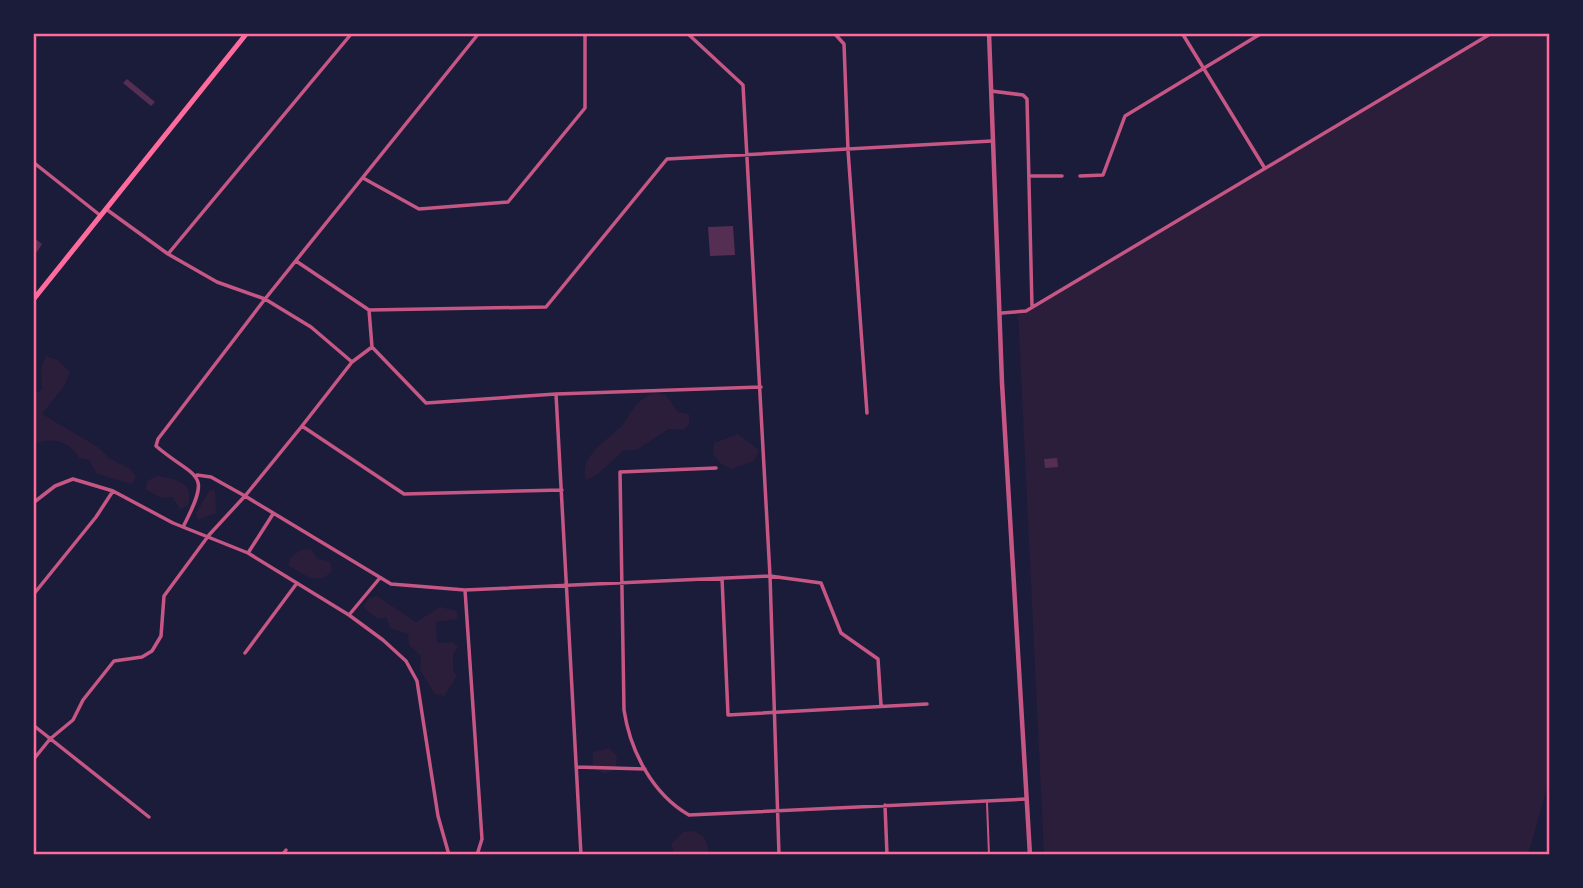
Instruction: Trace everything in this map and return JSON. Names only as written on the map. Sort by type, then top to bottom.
[{"type":"highway","points":[[33,300],[247,33]]},
{"type":"street","points":[[168,254],[352,33]]},
{"type":"street","points":[[479,33],[265,299],[158,439],[156,446],[197,475],[211,477],[245,495],[391,584],[465,590],[770,576],[821,583],[841,633],[878,659],[881,705]]},
{"type":"street","points":[[363,178],[419,209],[508,202],[585,107],[584,33]]},
{"type":"street","points":[[687,33],[743,85],[770,576],[779,855]]},
{"type":"street","points":[[834,33],[844,44],[848,150],[867,413]]},
{"type":"street","points":[[989,33],[1004,409],[1030,855]]},
{"type":"street","points":[[1182,33],[1264,167]]},
{"type":"street","points":[[1080,176],[1102,175],[1125,116],[1262,33]]},
{"type":"street","points":[[1002,313],[1026,311],[1492,33]]},
{"type":"street","points":[[991,91],[1026,98],[1032,307]]},
{"type":"street","points":[[296,261],[369,310],[546,307],[667,159],[992,141]]},
{"type":"street","points":[[33,162],[101,216]]},
{"type":"street","points":[[1029,176],[1062,176]]},
{"type":"street","points":[[106,209],[168,254],[217,282],[265,299],[311,327],[352,362]]},
{"type":"street","points":[[33,285],[41,291]]},
{"type":"street","points":[[369,310],[372,347],[426,402],[556,394],[761,387]]},
{"type":"street","points":[[33,760],[50,739],[73,720],[83,700],[114,661],[142,657],[152,651],[160,636],[164,596],[209,535],[245,495],[352,362],[372,347]]},
{"type":"street","points":[[556,394],[581,855]]},
{"type":"street","points":[[302,426],[404,494],[562,490]]},
{"type":"street","points":[[716,468],[620,472],[624,710],[628,735],[645,769],[664,794],[690,815],[1027,799]]},
{"type":"street","points":[[183,527],[198,499],[200,486],[197,475]]},
{"type":"street","points":[[33,503],[55,486],[73,479],[113,491],[183,527],[209,535],[248,553],[349,615],[406,662],[417,681],[438,816],[449,855]]},
{"type":"street","points":[[33,595],[96,517],[113,491]]},
{"type":"street","points":[[248,553],[273,514]]},
{"type":"street","points":[[722,578],[728,715],[927,704]]},
{"type":"street","points":[[349,615],[379,579]]},
{"type":"street","points":[[245,653],[297,583]]},
{"type":"street","points":[[465,590],[482,839],[477,855]]},
{"type":"street","points":[[33,725],[149,817]]},
{"type":"street","points":[[576,767],[645,769]]},
{"type":"street","points":[[885,805],[887,855]]},
{"type":"street","points":[[282,855],[286,850]]},
{"type":"lane","points":[[986,799],[989,855]]},
{"type":"shaded area","points":[[1497,33],[1550,33],[1550,777],[1528,855],[1044,855],[1018,312],[1026,311],[1271,162]]},
{"type":"shaded area","points":[[46,356],[58,360],[70,372],[65,385],[42,414],[98,447],[110,459],[131,469],[136,477],[132,484],[97,474],[89,460],[79,458],[65,444],[46,441],[33,444],[33,394],[42,390],[41,368]]},
{"type":"shaded area","points":[[654,393],[666,395],[678,412],[689,414],[689,425],[683,430],[669,429],[636,450],[624,450],[598,474],[586,480],[585,471],[591,455],[618,430],[640,402]]},
{"type":"shaded area","points":[[738,434],[759,450],[754,461],[731,469],[721,464],[713,454],[714,443]]},
{"type":"shaded area","points":[[157,476],[182,483],[189,491],[188,505],[180,510],[173,497],[162,498],[146,490],[147,481]]},
{"type":"shaded area","points":[[215,489],[216,513],[198,520],[196,513],[209,491]]},
{"type":"shaded area","points":[[311,549],[318,559],[330,562],[332,571],[324,578],[310,578],[289,566],[290,558],[300,550]]},
{"type":"shaded area","points":[[377,596],[416,622],[440,607],[457,611],[458,619],[436,622],[437,643],[453,642],[458,647],[453,655],[453,671],[457,676],[444,696],[435,694],[420,670],[421,656],[409,645],[408,634],[390,628],[386,617],[378,619],[363,607],[369,598]]},
{"type":"shaded area","points":[[609,748],[617,756],[616,769],[604,774],[593,767],[593,752]]},
{"type":"shaded area","points":[[694,831],[706,840],[709,855],[675,855],[671,844],[683,832]]},
{"type":"building","points":[[127,79],[155,102],[151,106],[123,83]]},
{"type":"building","points":[[733,226],[735,255],[710,256],[708,227]]},
{"type":"building","points":[[33,237],[42,244],[37,252],[33,249]]},
{"type":"building","points":[[1057,458],[1058,467],[1045,468],[1044,459]]}]
